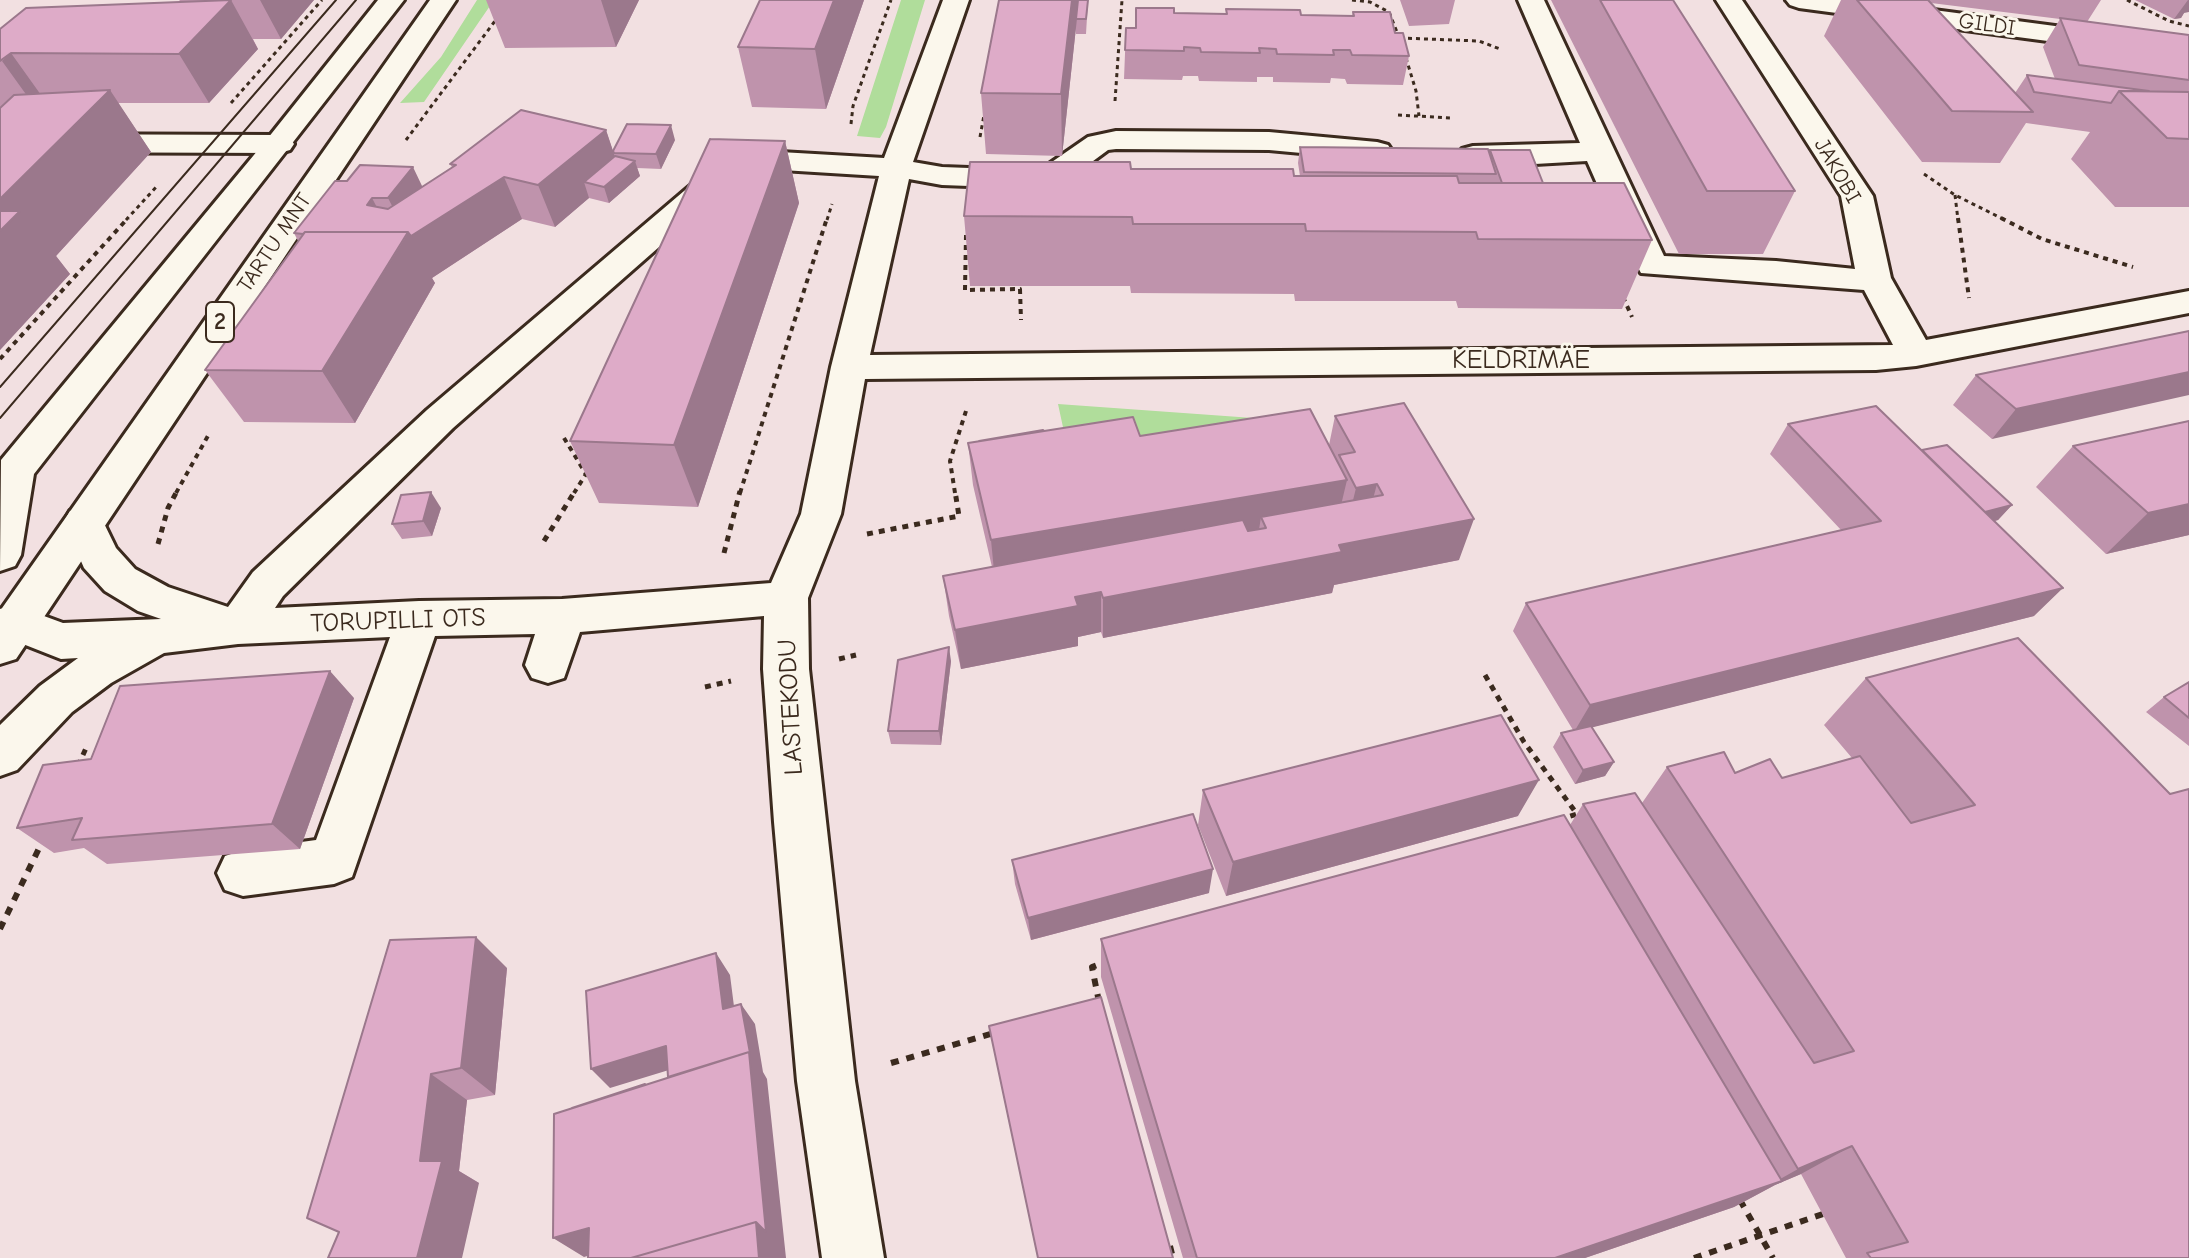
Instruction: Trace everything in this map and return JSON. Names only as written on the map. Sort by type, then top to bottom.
[{"type":"street","points":[[0,555],[8,479],[279,144],[391,0]]},
{"type":"street","name":"TARTU MNT","points":[[5,624],[84,522],[443,0]]},
{"type":"street","name":"LASTEKODU","points":[[853,1258],[826,1081],[798,809],[786,669],[786,598],[821,514],[849,367],[896,168],[956,0]]},
{"type":"street","points":[[1531,0],[1632,227],[1653,266],[1776,271],[1875,281]]},
{"type":"street","name":"JAKOBI","points":[[1729,0],[1857,196],[1875,281],[1916,354]]},
{"type":"street","name":"GILDI","points":[[1799,0],[2131,44]]},
{"type":"street","points":[[84,522],[99,557],[120,580],[153,599],[238,627],[268,584],[440,419],[722,175],[763,160],[896,168],[967,178],[1023,179],[1055,174],[1099,143],[1116,140],[1269,141],[1323,148],[1426,153],[1535,155],[1598,151]]},
{"type":"street","points":[[6,149],[279,144]]},
{"type":"street","name":"KELDRIMÄE","points":[[849,367],[1876,358],[1916,354],[2189,302]]},
{"type":"street","name":"TORUPILLI OTS","points":[[5,624],[61,641],[154,637],[238,627],[419,618],[562,616],[786,598]]},
{"type":"street","points":[[548,665],[562,616]]},
{"type":"street","points":[[243,873],[334,861],[419,618]]},
{"type":"street","points":[[0,756],[56,699],[95,670],[154,637]]},
{"type":"path","points":[[709,604],[738,499],[845,165],[853,106],[891,0]]},
{"type":"path","points":[[1352,0],[1370,2],[1389,12],[1416,91],[1419,116],[1460,119]]},
{"type":"path","points":[[2127,0],[2169,21],[2189,26]]},
{"type":"path","points":[[399,151],[502,11]]},
{"type":"path","points":[[1399,38],[1479,41],[1499,46],[1506,58]]},
{"type":"path","points":[[981,134],[986,104]]},
{"type":"path","points":[[1924,174],[1955,195],[2042,239],[2145,271]]},
{"type":"path","points":[[967,178],[965,290],[1020,289],[1021,365]]},
{"type":"path","points":[[1955,195],[1975,343]]},
{"type":"path","points":[[862,535],[959,516],[950,461],[969,403]]},
{"type":"path","points":[[155,553],[168,508],[210,432]]},
{"type":"path","points":[[544,541],[586,474],[564,438]]},
{"type":"path","points":[[1485,675],[1524,742],[1577,814]]},
{"type":"path","points":[[74,774],[94,732]]},
{"type":"path","points":[[1548,825],[1592,810]]},
{"type":"path","points":[[0,929],[47,831]]},
{"type":"path","points":[[1102,1014],[1092,967],[1107,962]]},
{"type":"path","points":[[1084,1003],[1098,999]]},
{"type":"path","points":[[891,1063],[1004,1030]]},
{"type":"path","points":[[1738,1195],[1773,1258]]},
{"type":"path","points":[[1694,1258],[1823,1214]]},
{"type":"path","points":[[1169,1243],[1173,1258]]},
{"type":"green space","points":[[477,0],[494,0],[424,102],[400,103],[441,57]]},
{"type":"green space","points":[[901,0],[925,0],[886,127],[880,138],[857,136]]},
{"type":"green space","points":[[1058,404],[1267,419],[1072,469]]},
{"type":"building","points":[[231,0],[179,54],[11,53],[0,61],[0,29],[26,8]]},
{"type":"building","points":[[760,0],[834,0],[815,49],[738,47]]},
{"type":"building","points":[[999,0],[1072,0],[1061,94],[981,93]]},
{"type":"building","points":[[1078,0],[1088,0],[1086,19],[1076,19]]},
{"type":"building","points":[[1600,0],[1673,0],[1795,191],[1707,191]]},
{"type":"building","points":[[1857,0],[1928,0],[2033,112],[1952,111]]},
{"type":"building","points":[[1136,8],[1174,8],[1174,13],[1227,14],[1226,9],[1300,10],[1301,15],[1354,16],[1353,12],[1390,12],[1395,33],[1403,33],[1409,56],[1352,55],[1350,50],[1333,50],[1334,55],[1277,54],[1276,49],[1259,48],[1260,53],[1201,52],[1200,48],[1184,47],[1184,51],[1125,50],[1126,28],[1136,28]]},
{"type":"building","points":[[2060,18],[2189,35],[2189,80],[2079,65]]},
{"type":"building","points":[[2027,75],[2149,91],[2119,91],[2111,103],[2034,92]]},
{"type":"building","points":[[110,90],[0,199],[0,108],[14,95]]},
{"type":"building","points":[[2119,91],[2189,92],[2189,139],[2167,138]]},
{"type":"building","points":[[521,110],[606,130],[538,185],[504,177],[411,236],[408,232],[294,233],[335,181],[347,181],[360,165],[413,167],[388,198],[372,198],[367,205],[388,209],[456,165],[450,164]]},
{"type":"building","points":[[627,124],[671,125],[656,154],[614,153]]},
{"type":"building","points":[[710,139],[785,141],[674,445],[570,441]]},
{"type":"building","points":[[1300,147],[1488,149],[1496,174],[1304,172]]},
{"type":"building","points":[[1490,150],[1530,150],[1543,183],[1502,183]]},
{"type":"building","points":[[615,156],[635,161],[604,187],[584,182]]},
{"type":"building","points":[[970,162],[1130,162],[1131,169],[1293,169],[1294,176],[1457,176],[1459,183],[1624,183],[1652,240],[1478,239],[1476,232],[1306,231],[1305,224],[1133,224],[1132,217],[964,216]]},
{"type":"building","points":[[0,211],[20,211],[0,231]]},
{"type":"building","points":[[305,232],[408,232],[322,371],[205,370]]},
{"type":"building","points":[[2189,331],[2189,372],[2016,409],[1976,375]]},
{"type":"building","points":[[1404,403],[1474,519],[1339,545],[1342,552],[1103,598],[1101,592],[1075,597],[1078,606],[955,630],[943,576],[1243,520],[1248,531],[1266,528],[1261,517],[1383,495],[1377,484],[1356,488],[1339,455],[1355,452],[1335,416]]},
{"type":"building","points":[[1876,406],[2063,588],[1590,705],[1526,603],[1881,521],[1788,424]]},
{"type":"building","points":[[1310,409],[1347,480],[991,540],[968,443],[1133,417],[1140,436]]},
{"type":"building","points":[[2189,421],[2189,504],[2148,513],[2073,446]]},
{"type":"building","points":[[1947,445],[2012,505],[1985,512],[1922,450]]},
{"type":"building","points":[[431,492],[423,521],[392,524],[401,495]]},
{"type":"building","points":[[2018,638],[2170,794],[2189,789],[2189,1258],[1871,1258],[1867,1253],[1908,1242],[1852,1146],[1798,1169],[1583,804],[1635,793],[1814,1063],[1854,1051],[1667,767],[1724,752],[1735,773],[1770,759],[1782,778],[1860,756],[1911,823],[1975,805],[1866,678]]},
{"type":"building","points":[[949,647],[939,731],[888,731],[898,660]]},
{"type":"building","points":[[330,671],[272,824],[72,840],[82,818],[17,828],[43,765],[91,759],[120,686]]},
{"type":"building","points":[[2189,682],[2189,718],[2164,697]]},
{"type":"building","points":[[1501,715],[1539,780],[1233,862],[1203,790]]},
{"type":"building","points":[[1591,726],[1614,762],[1583,770],[1561,733]]},
{"type":"building","points":[[1193,814],[1213,869],[1028,918],[1012,860]]},
{"type":"building","points":[[1564,815],[1782,1181],[1555,1258],[1197,1258],[1101,939]]},
{"type":"building","points":[[476,937],[461,1068],[431,1074],[420,1161],[442,1161],[417,1258],[328,1258],[339,1232],[307,1218],[390,940]]},
{"type":"building","points":[[716,953],[723,1009],[741,1004],[750,1053],[668,1077],[666,1046],[591,1069],[586,991]]},
{"type":"building","points":[[1101,997],[1173,1258],[1038,1258],[989,1026]]},
{"type":"building","points":[[749,1052],[766,1232],[756,1222],[631,1258],[588,1258],[589,1228],[553,1238],[554,1114]]},
{"type":"building","points":[[756,1222],[759,1258],[631,1258]]},
{"type":"tram line","points":[[0,387],[336,0]]},
{"type":"tram line","points":[[0,418],[356,0]]}]
